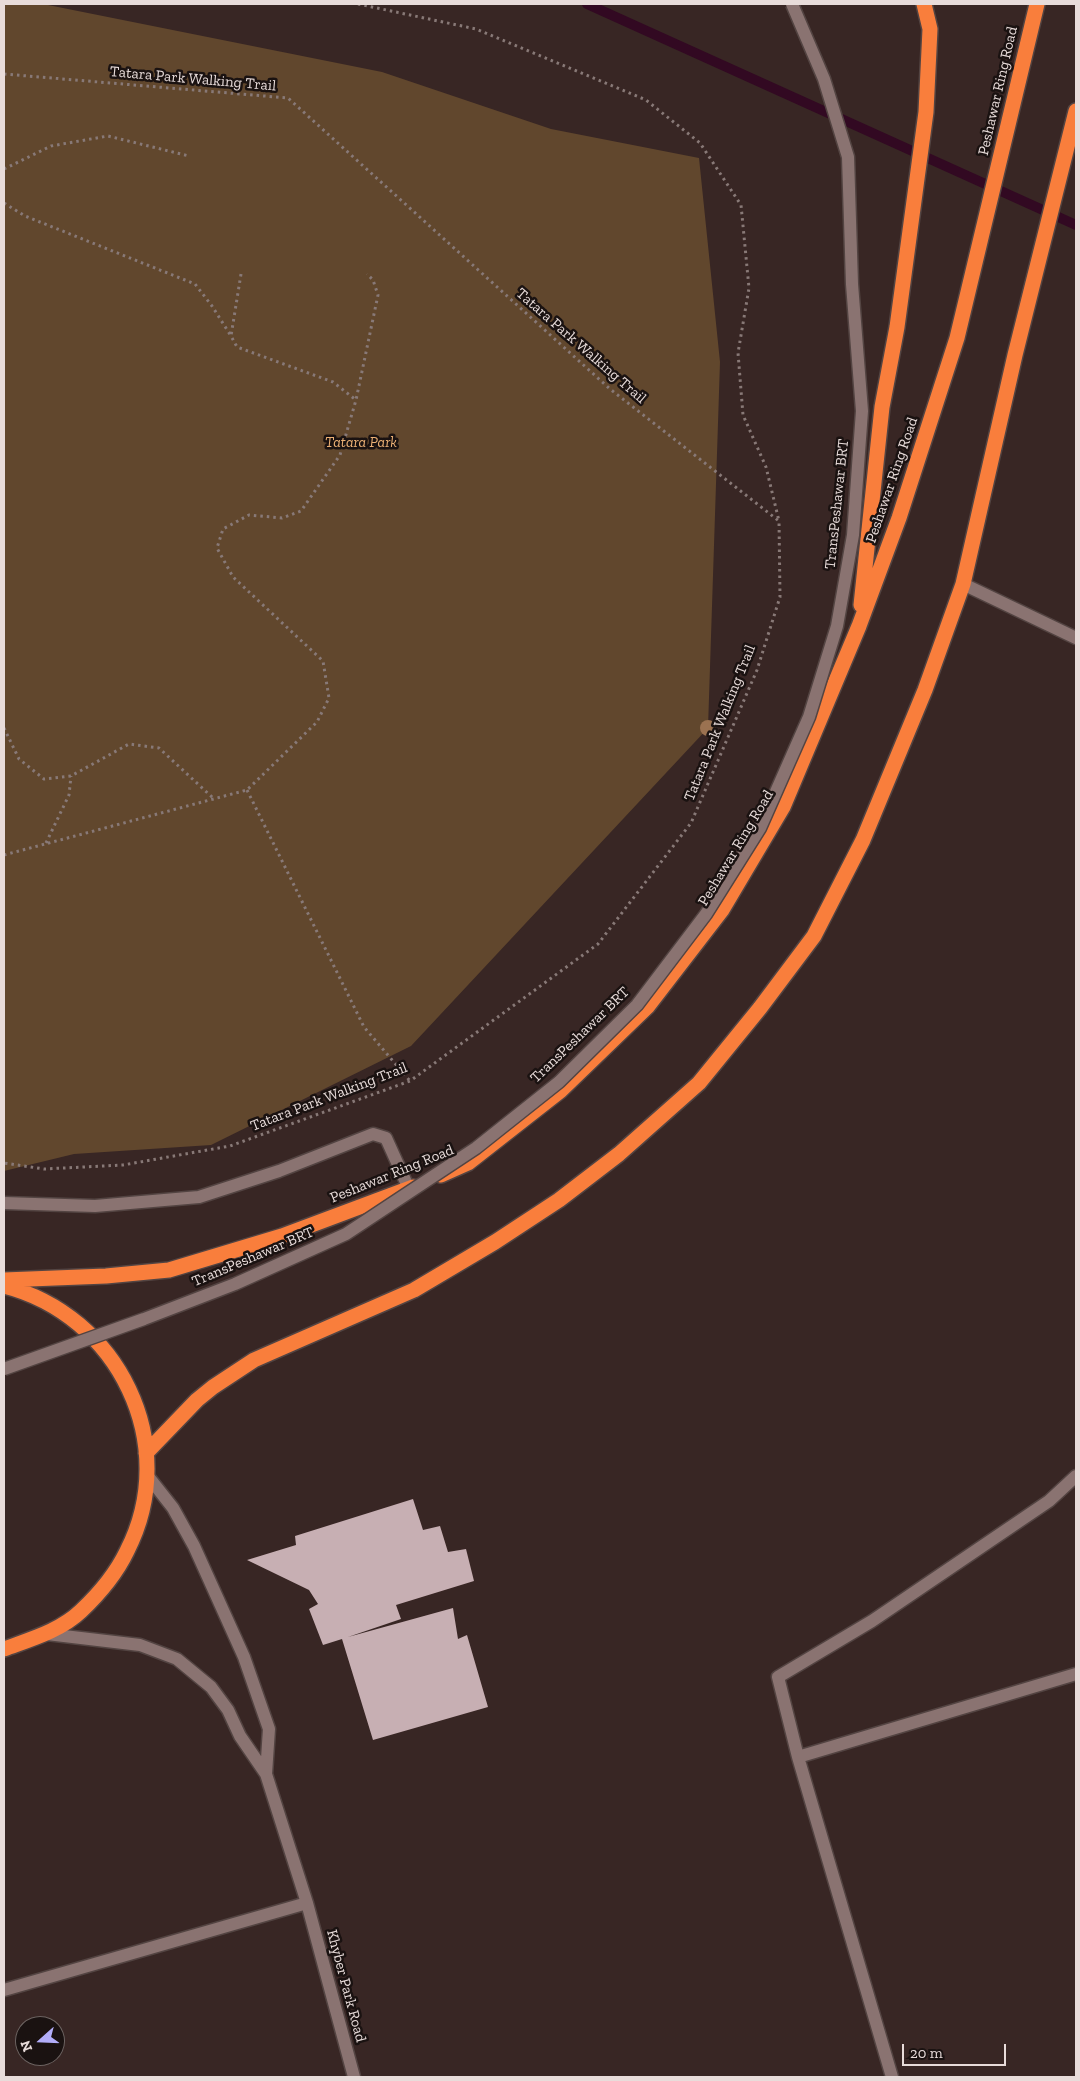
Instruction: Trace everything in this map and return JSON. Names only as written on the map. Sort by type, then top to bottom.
[{"type":"highway","points":[[859,626],[882,407],[897,327],[926,112],[930,29],[924,4]]},
{"type":"highway","name":"Peshawar Ring Road","points":[[4,1280],[106,1276],[169,1270],[282,1236],[409,1189],[468,1163],[560,1091],[648,1006],[722,910],[783,807],[859,626],[899,518],[957,338],[1037,4]]},
{"type":"highway","points":[[146,1453],[212,1387],[254,1360],[414,1290],[559,1200],[619,1154],[699,1083],[760,1008],[814,936],[863,840],[925,690],[963,584],[1015,355],[1076,111]]},
{"type":"highway","points":[[4,1286],[26,1291],[64,1311],[96,1339],[121,1373],[138,1411],[146,1453],[147,1475],[141,1514],[128,1551],[107,1584],[80,1612],[47,1634],[4,1649]]},
{"type":"street","name":"TransPeshawar BRT","points":[[4,1369],[235,1284],[346,1234],[476,1148],[559,1082],[637,1005],[706,914],[760,828],[809,717],[837,626],[853,535],[862,411],[852,284],[848,157],[824,79],[792,4]]},
{"type":"street","points":[[963,584],[1076,638]]},
{"type":"street","points":[[4,1203],[95,1206],[199,1196],[279,1171],[373,1134],[386,1138],[409,1189]]},
{"type":"street","points":[[147,1475],[173,1508],[194,1546],[244,1657],[269,1729],[266,1774]]},
{"type":"street","points":[[892,2077],[798,1757],[778,1677],[872,1621],[1049,1501],[1076,1476]]},
{"type":"street","points":[[47,1634],[140,1645],[177,1659],[211,1688],[222,1702],[228,1710],[240,1736],[266,1774]]},
{"type":"street","points":[[798,1757],[1076,1674]]},
{"type":"street","name":"Khyber Park Road","points":[[266,1774],[306,1903],[354,2077]]},
{"type":"street","points":[[4,1990],[306,1903]]},
{"type":"path","points":[[358,4],[476,29],[646,100],[700,142],[741,205],[749,288],[738,353],[743,415],[766,468],[779,522]]},
{"type":"path","name":"Tatara Park Walking Trail","points":[[4,74],[288,98],[610,389],[779,522],[780,597],[757,670],[691,823],[598,944],[410,1081],[230,1146],[123,1164],[44,1169],[4,1163]]},
{"type":"path","points":[[4,169],[51,146],[108,136],[189,156]]},
{"type":"path","points":[[4,203],[25,216],[195,284],[212,306],[237,347],[333,382],[356,400]]},
{"type":"path","points":[[231,336],[241,274]]},
{"type":"path","points":[[4,856],[247,790],[317,722],[329,698],[323,661],[234,577],[217,548],[223,529],[249,514],[282,518],[301,511],[340,455],[356,400],[378,295],[373,280],[367,274]]},
{"type":"path","points":[[4,728],[19,759],[44,779],[71,776],[129,744],[159,748],[213,799]]},
{"type":"path","points":[[46,844],[69,795],[71,776]]},
{"type":"path","points":[[247,790],[364,1027],[410,1081]]},
{"type":"green space","name":"Tatara Park","points":[[4,4],[43,4],[382,72],[551,129],[699,158],[720,362],[708,728],[411,1046],[211,1145],[74,1154],[4,1171]]},
{"type":"building","points":[[413,1499],[423,1530],[440,1526],[448,1552],[466,1549],[474,1581],[396,1605],[401,1619],[348,1637],[453,1608],[458,1639],[467,1635],[488,1707],[373,1740],[342,1639],[323,1645],[309,1609],[318,1604],[309,1590],[247,1560],[296,1545],[295,1536]]},
{"type":"waterway","points":[[587,4],[1076,225]]}]
